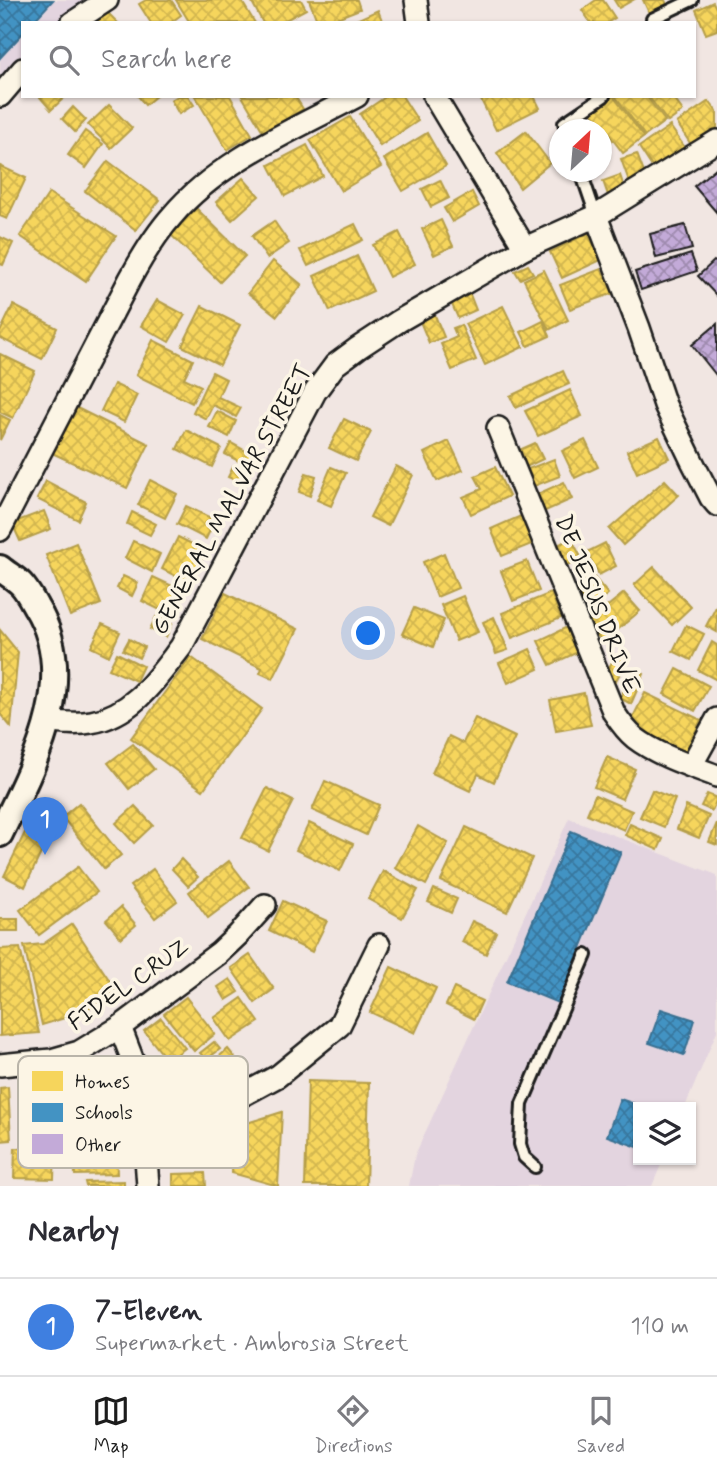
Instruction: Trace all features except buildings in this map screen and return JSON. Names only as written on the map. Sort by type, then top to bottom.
[{"type":"street","points":[[75,21],[107,0]]},
{"type":"street","points":[[416,0],[419,21]]},
{"type":"street","points":[[0,96],[21,71]]},
{"type":"street","points":[[0,530],[130,279],[148,247],[173,215],[196,191],[223,170],[353,98]]},
{"type":"street","points":[[435,98],[525,248]]},
{"type":"street","name":"GENERAL MALVAR STREET","points":[[48,721],[92,722],[117,714],[137,700],[155,680],[181,647],[315,392],[335,365],[399,321],[525,248],[596,216],[717,141]]},
{"type":"street","points":[[596,216],[665,405],[717,505]]},
{"type":"street","name":"DE JESUS DRIVE","points":[[498,428],[614,712],[636,739],[655,750],[717,776]]},
{"type":"street","points":[[0,568],[23,585],[41,615],[51,640],[56,680],[48,721],[28,777],[0,834]]},
{"type":"street","points":[[691,766],[717,719]]},
{"type":"street","name":"FIDEL CRUZ","points":[[65,1056],[79,1052],[120,1027],[219,953],[265,905]]},
{"type":"street","points":[[248,1092],[278,1076],[339,1026],[379,945]]},
{"type":"street","points":[[120,1027],[131,1056]]},
{"type":"street","name":"FIDEL CRUZ","points":[[0,1065],[18,1063]]},
{"type":"street","points":[[147,1168],[148,1186]]},
{"type":"lane","points":[[653,21],[652,19],[692,0]]},
{"type":"lane","points":[[570,119],[601,98]]},
{"type":"lane","points":[[584,182],[596,216]]},
{"type":"lane","points":[[535,1167],[524,1157],[520,1144],[522,1104],[586,955]]},
{"type":"shaded area","points":[[0,0],[93,0],[61,21],[21,21],[21,60],[0,83]]},
{"type":"shaded area","points":[[569,818],[717,875],[717,1031],[687,1102],[633,1102],[633,1165],[661,1165],[652,1186],[409,1186],[415,1155]]},
{"type":"place","name":"7-Eleven","points":[[45,855]]}]
